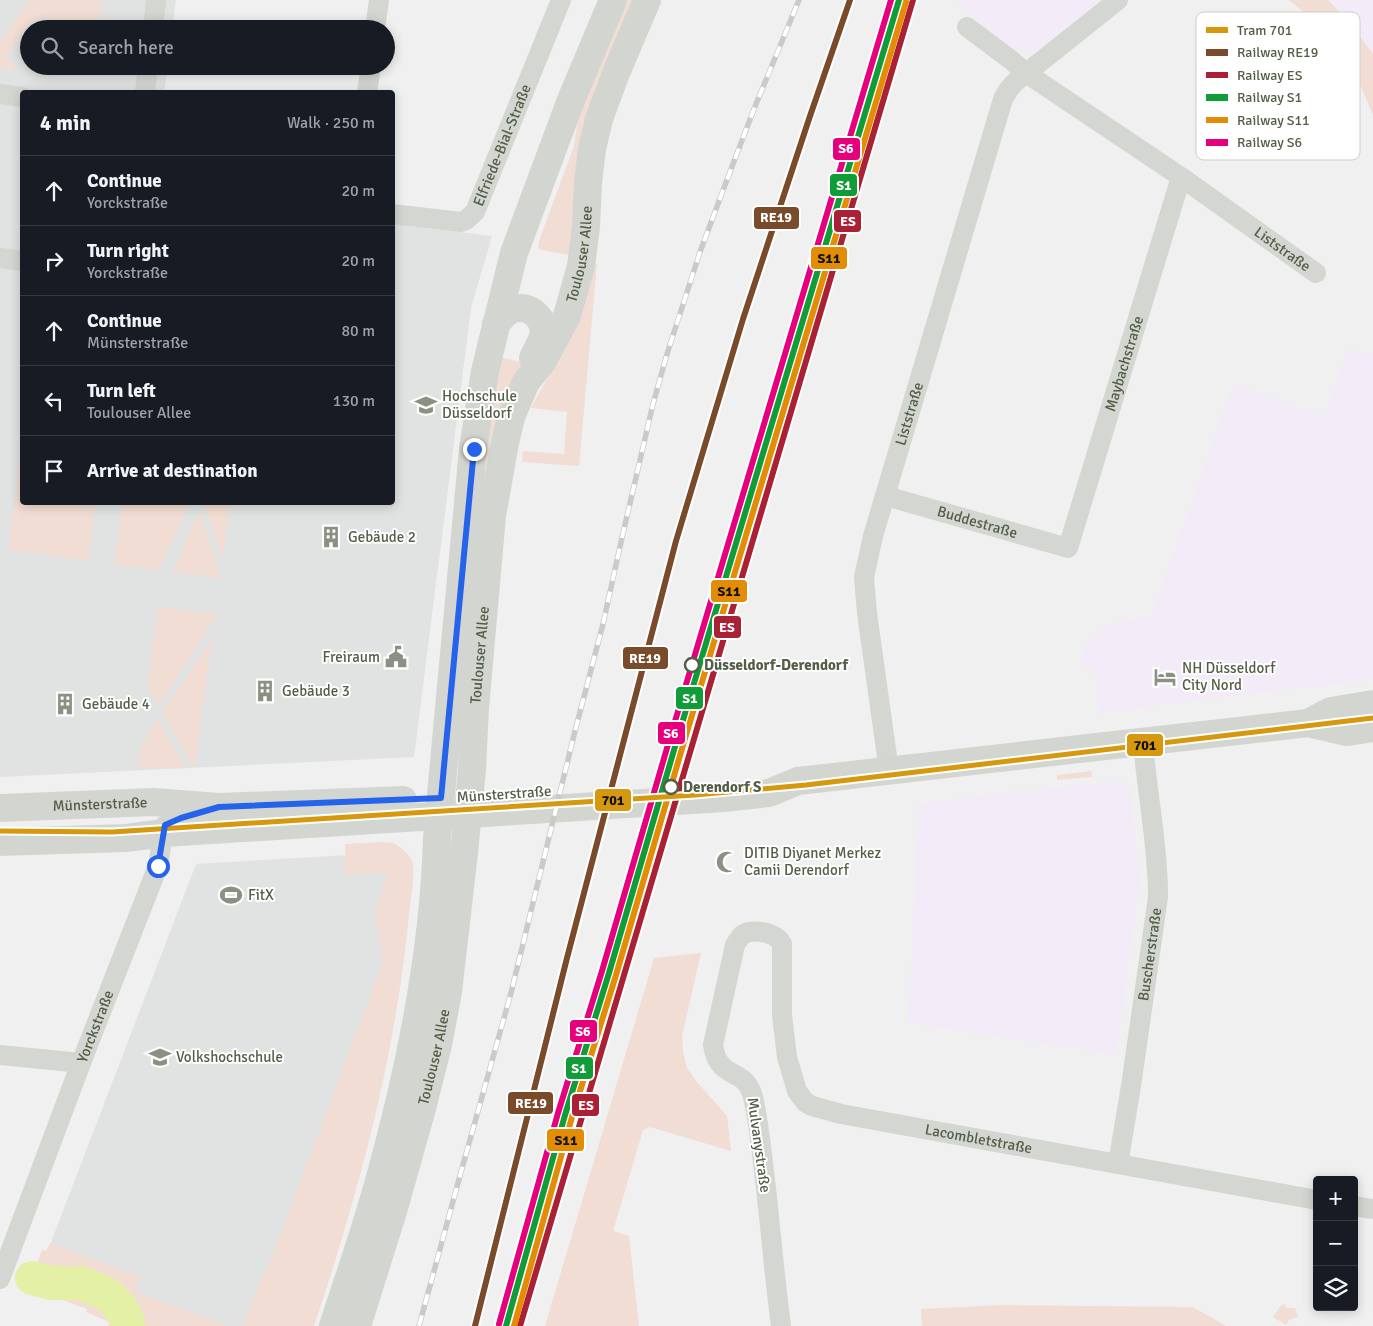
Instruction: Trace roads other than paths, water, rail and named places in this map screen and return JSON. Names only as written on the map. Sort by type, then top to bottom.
[{"type":"main road","name":"Toulouser Allee","points":[[333,1326],[382,1170],[399,1102],[423,986],[435,886],[437,838],[474,449],[485,371],[514,253],[570,100],[613,0]]},
{"type":"main road","name":"Toulouser Allee","points":[[357,1326],[394,1208],[421,1112],[438,1045],[448,992],[476,805],[472,770],[476,690],[492,516],[504,443],[511,417],[526,382],[542,362],[567,316],[581,266],[592,149],[599,119],[647,0]]},
{"type":"main road","points":[[496,324],[507,312],[517,308],[530,310],[540,319],[544,336],[533,358],[526,382]]},
{"type":"main road","name":"Münsterstraße","points":[[0,842],[126,838],[440,807],[724,798],[769,793],[798,781],[1308,723],[1331,712],[1373,704]]},
{"type":"main road","name":"Münsterstraße","points":[[1308,723],[1347,732],[1373,728]]},
{"type":"main road","name":"Münsterstraße","points":[[0,808],[154,802],[219,807],[440,807]]},
{"type":"street","points":[[153,20],[156,0]]},
{"type":"street","points":[[376,20],[379,0]]},
{"type":"street","name":"Elfriede-Bial-Straße","points":[[395,214],[461,222],[474,212],[561,0]]},
{"type":"street","name":"Liststraße","points":[[889,770],[867,613],[864,577],[873,536],[1003,99],[1009,88],[1026,73],[1118,0]]},
{"type":"street","name":"Liststraße","points":[[967,28],[1026,73],[1181,177],[1316,274]]},
{"type":"street","points":[[145,90],[147,75]]},
{"type":"street","points":[[367,90],[370,75]]},
{"type":"street","points":[[0,94],[20,97]]},
{"type":"street","name":"Maybachstraße","points":[[1068,548],[1181,177]]},
{"type":"street","points":[[0,258],[20,261]]},
{"type":"street","name":"Buddestraße","points":[[886,496],[1068,548]]},
{"type":"street","name":"Buscherstraße","points":[[1118,1164],[1158,896],[1156,850],[1143,742]]},
{"type":"street","points":[[164,833],[165,825],[181,818],[219,807]]},
{"type":"street","name":"Yorckstraße","points":[[0,1279],[81,1063],[158,866],[164,833]]},
{"type":"street","name":"Mulvanystraße","points":[[780,940],[766,933],[749,932],[743,934],[738,940],[732,957],[713,1045],[719,1063],[743,1079],[753,1096],[760,1135],[780,1326]]},
{"type":"street","name":"Lacombletstraße","points":[[780,940],[783,947],[782,1015],[787,1057],[797,1091],[805,1102],[820,1109],[841,1114],[1313,1199]]},
{"type":"street","points":[[0,1055],[81,1063]]},
{"type":"street","points":[[1358,1207],[1373,1209]]},
{"type":"waterway","points":[[32,1278],[51,1283],[81,1283],[103,1292],[113,1299],[123,1311],[128,1326]]},
{"type":"railway","points":[[419,1326],[511,993],[603,624],[653,404],[667,354],[700,252],[754,109],[799,0]]},
{"type":"tram line","name":"701","points":[[0,831],[112,832],[695,795],[806,785],[1373,718]]},
{"type":"rail line","name":"RE19","points":[[475,1326],[567,958],[676,541],[743,319],[850,0]]},
{"type":"rail line","name":"S6","points":[[499,1324],[558,1113],[891,0]]},
{"type":"rail line","name":"S1","points":[[506,1326],[565,1115],[899,0]]},
{"type":"rail line","name":"ES","points":[[520,1326],[913,0]]},
{"type":"rail line","name":"S11","points":[[514,1326],[572,1117],[906,2]]},
{"type":"place","name":"Hochschule Düsseldorf","points":[[426,405]]},
{"type":"place","name":"Gebäude 2","points":[[331,537]]},
{"type":"place","name":"Freiraum","points":[[396,657]]},
{"type":"place","name":"Düsseldorf-Derendorf","points":[[692,665]]},
{"type":"place","name":"NH Düsseldorf City Nord","points":[[1165,677]]},
{"type":"place","name":"Gebäude 3","points":[[265,691]]},
{"type":"place","name":"Gebäude 4","points":[[65,704]]},
{"type":"place","name":"Derendorf S","points":[[671,787]]},
{"type":"place","name":"DITIB Diyanet Merkez Camii Derendorf","points":[[727,862]]},
{"type":"place","name":"FitX","points":[[231,895]]},
{"type":"place","name":"Volkshochschule","points":[[160,1057]]}]
